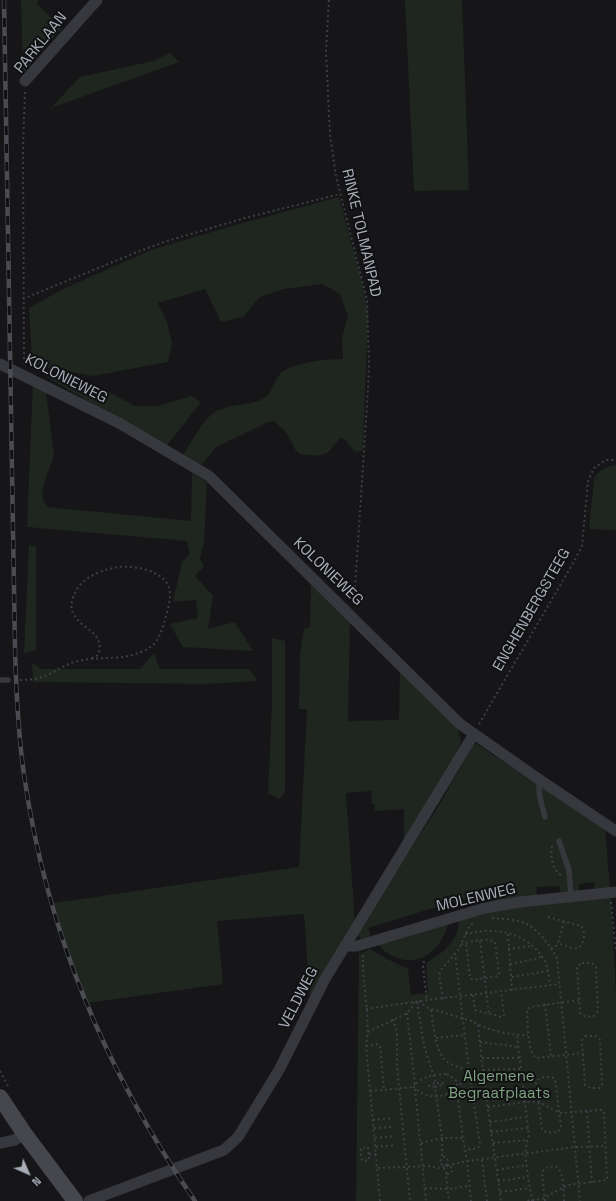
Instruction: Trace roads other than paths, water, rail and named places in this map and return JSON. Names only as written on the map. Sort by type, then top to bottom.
[{"type":"main road","points":[[0,1097],[24,1133],[75,1201]]},
{"type":"street","name":"PARKLAAN","points":[[25,81],[97,0]]},
{"type":"street","name":"KOLONIEWEG","points":[[0,364],[119,423],[209,476],[460,724],[616,831]]},
{"type":"street","name":"VELDWEG","points":[[89,1201],[224,1150],[238,1137],[279,1070],[325,979],[474,734]]},
{"type":"street","name":"MOLENWEG","points":[[345,946],[357,946],[485,908],[520,902],[613,893]]},
{"type":"street","points":[[0,1144],[15,1140],[24,1133]]},
{"type":"lane","points":[[0,680],[8,680]]},
{"type":"lane","points":[[540,780],[538,785],[545,817]]},
{"type":"lane","points":[[559,841],[569,870],[571,897]]},
{"type":"railway","points":[[4,0],[15,646],[20,743],[24,775],[34,833],[48,890],[64,945],[84,998],[107,1050],[134,1101],[163,1152],[195,1201]]},
{"type":"park label","name":"Algemene Begraafplaats","points":[[499,1086]]}]
